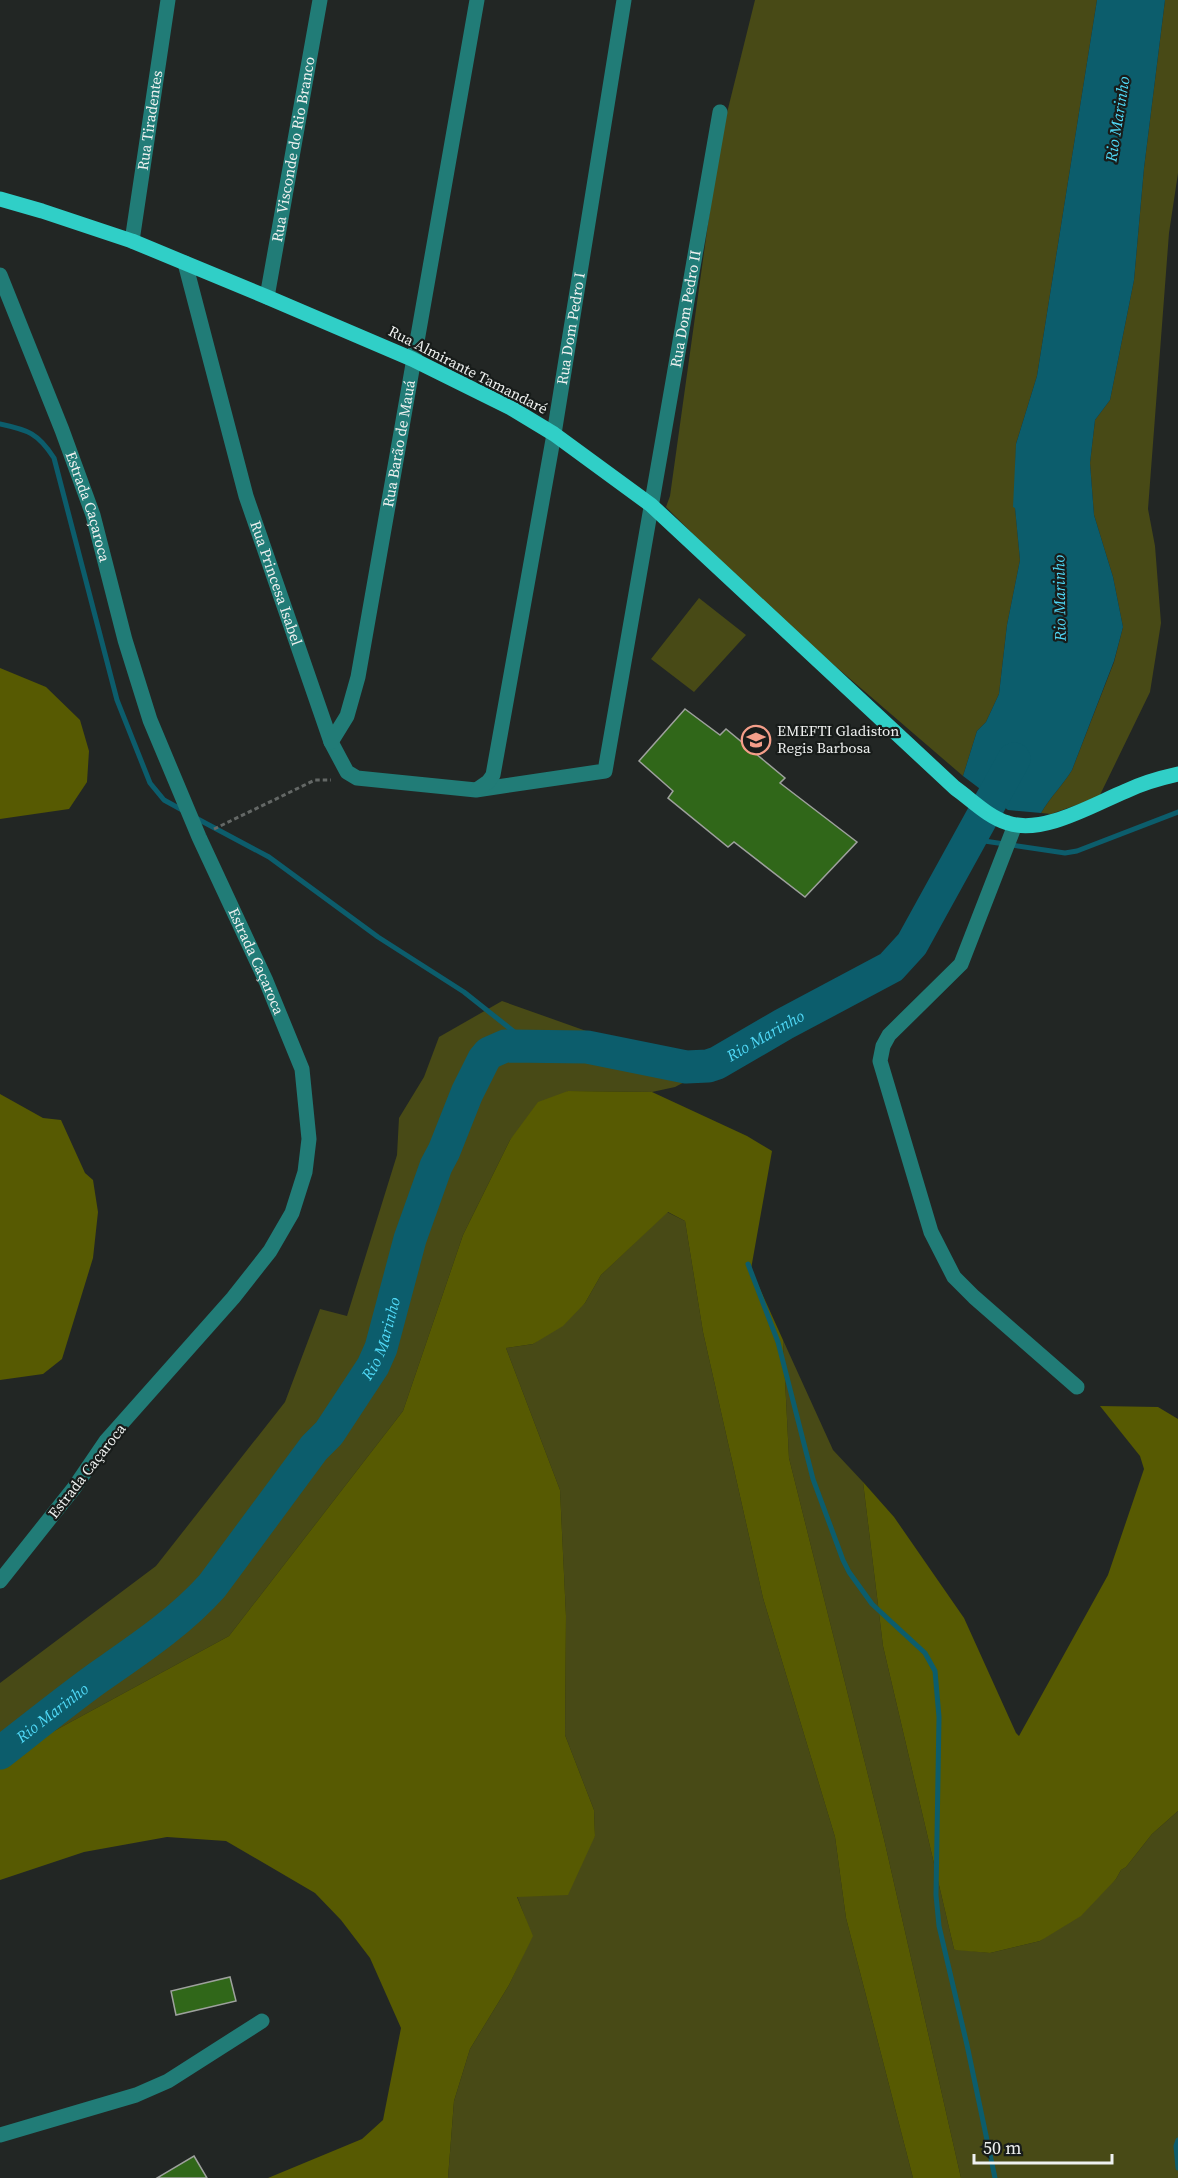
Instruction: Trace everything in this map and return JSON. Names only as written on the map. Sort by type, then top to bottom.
[{"type":"main road","name":"Rua Almirante Tamandaré","points":[[0,200],[42,211],[132,241],[267,297],[412,359],[511,408],[554,434],[651,505],[955,788],[990,814],[1011,824]]},
{"type":"main road","points":[[1011,824],[1035,825],[1062,818],[1128,790],[1178,774]]},
{"type":"street","name":"Rua Tiradentes","points":[[132,241],[168,0]]},
{"type":"street","name":"Rua Visconde do Rio Branco","points":[[267,297],[321,0]]},
{"type":"street","name":"Rua Barão de Mauá","points":[[332,742],[347,716],[353,699],[477,0]]},
{"type":"street","name":"Rua Dom Pedro I","points":[[476,790],[488,782],[493,775],[554,434],[624,0]]},
{"type":"street","name":"Rua Dom Pedro II","points":[[476,790],[605,771],[720,112]]},
{"type":"street","name":"Rua Princesa Isabel","points":[[184,263],[246,495],[332,742],[347,772],[357,778]]},
{"type":"street","name":"Estrada Caçaroca","points":[[0,275],[93,514],[125,640],[150,720],[199,837],[266,981],[302,1069],[309,1138],[305,1172],[292,1213],[270,1251],[225,1307],[106,1441],[74,1488],[0,1581]]},
{"type":"street","points":[[357,778],[476,790]]},
{"type":"street","points":[[1011,824],[961,964],[889,1035],[883,1046],[880,1061],[931,1232],[954,1277],[1077,1387]]},
{"type":"street","points":[[0,2135],[136,2095],[168,2081],[262,2021]]},
{"type":"path","points":[[199,837],[315,780],[357,778]]},
{"type":"shaded area","points":[[755,0],[1097,0],[1037,376],[1016,444],[1015,507],[1020,560],[1007,625],[999,694],[986,722],[977,731],[963,776],[763,604],[666,507],[670,496],[719,145]]},
{"type":"shaded area","points":[[1165,0],[1178,0],[1178,173],[1169,233],[1148,509],[1155,546],[1161,623],[1150,692],[1099,797],[1051,814],[1041,813],[1072,770],[1114,662],[1123,627],[1113,577],[1094,515],[1090,463],[1095,420],[1110,400],[1134,280],[1144,168]]},
{"type":"shaded area","points":[[699,598],[746,635],[694,692],[651,659]]},
{"type":"shaded area","points":[[0,668],[46,687],[80,720],[89,751],[87,782],[69,809],[0,819]]},
{"type":"shaded area","points":[[502,1001],[648,1053],[717,1065],[675,1087],[652,1092],[568,1091],[510,1140],[463,1235],[403,1411],[229,1636],[56,1730],[0,1756],[0,1683],[156,1566],[285,1402],[320,1309],[347,1316],[397,1155],[399,1118],[424,1077],[439,1037]]},
{"type":"shaded area","points":[[568,1091],[652,1092],[747,1136],[772,1151],[751,1269],[783,1340],[789,1458],[884,1839],[961,2178],[913,2178],[846,1918],[835,1837],[763,1598],[703,1332],[685,1221],[668,1212],[601,1275],[585,1303],[563,1326],[533,1344],[506,1348],[560,1490],[566,1616],[565,1735],[594,1810],[595,1836],[568,1895],[517,1897],[533,1936],[509,1985],[470,2049],[454,2101],[448,2178],[268,2178],[362,2139],[383,2120],[401,2028],[370,1958],[341,1920],[315,1893],[226,1841],[167,1837],[84,1852],[0,1880],[0,1756],[56,1730],[229,1636],[403,1411],[463,1235],[510,1140],[538,1102]]},
{"type":"shaded area","points":[[0,1094],[43,1118],[61,1120],[85,1173],[93,1180],[98,1212],[93,1258],[62,1359],[43,1374],[0,1380]]},
{"type":"shaded area","points":[[667,1212],[685,1221],[703,1332],[763,1598],[835,1837],[846,1918],[913,2178],[448,2178],[454,2101],[470,2049],[509,1985],[532,1936],[517,1896],[595,1836],[594,1810],[565,1735],[566,1616],[560,1490],[506,1348],[533,1344],[585,1303],[601,1275]]},
{"type":"shaded area","points":[[783,1340],[833,1450],[863,1482],[883,1646],[954,1949],[990,1953],[1040,1941],[1116,1879],[1152,1834],[1178,1811],[1178,2178],[961,2178],[884,1839],[789,1458]]},
{"type":"shaded area","points":[[1100,1406],[1158,1407],[1178,1419],[1178,1811],[1152,1834],[1116,1879],[1081,1916],[1040,1941],[990,1953],[956,1950],[883,1646],[863,1482],[894,1517],[964,1618],[1019,1736],[1108,1575],[1144,1469],[1140,1456]]},
{"type":"water","points":[[1097,0],[1165,0],[1144,168],[1134,280],[1110,400],[1095,420],[1090,463],[1094,515],[1113,577],[1123,627],[1114,661],[1072,770],[1041,813],[1008,810],[963,776],[977,731],[986,722],[999,694],[1007,625],[1020,560],[1015,508],[1013,507],[1016,444],[1037,376]]},
{"type":"building","points":[[685,709],[720,735],[726,729],[785,778],[780,783],[857,842],[805,897],[734,842],[728,847],[668,798],[673,791],[639,761]]},
{"type":"building","points":[[230,1977],[236,2001],[176,2015],[171,1991]]},
{"type":"building","points":[[194,2156],[207,2178],[157,2178]]},
{"type":"waterway","points":[[0,424],[32,434],[43,443],[54,458],[117,700],[150,783],[164,800],[184,811]]},
{"type":"waterway","name":"Rio Marinho","points":[[0,1753],[186,1612],[212,1586],[314,1448],[329,1433],[373,1366],[381,1348],[410,1239],[436,1166],[467,1093],[489,1053],[505,1046],[587,1047],[686,1067],[708,1066],[891,967],[912,944],[1014,759]]},
{"type":"waterway","points":[[971,839],[1065,853],[1077,851],[1178,812]]},
{"type":"waterway","points":[[194,817],[269,857],[378,937],[464,992],[532,1046]]},
{"type":"waterway","points":[[748,1264],[778,1342],[813,1479],[843,1560],[872,1604],[925,1653],[935,1671],[939,1717],[936,1895],[939,1926],[995,2178]]},
{"type":"waterway","points":[[1178,2140],[1176,2146],[1178,2168]]},
{"type":"place","name":"EMEFTI Gladiston Regis Barbosa","points":[[756,740]]}]
